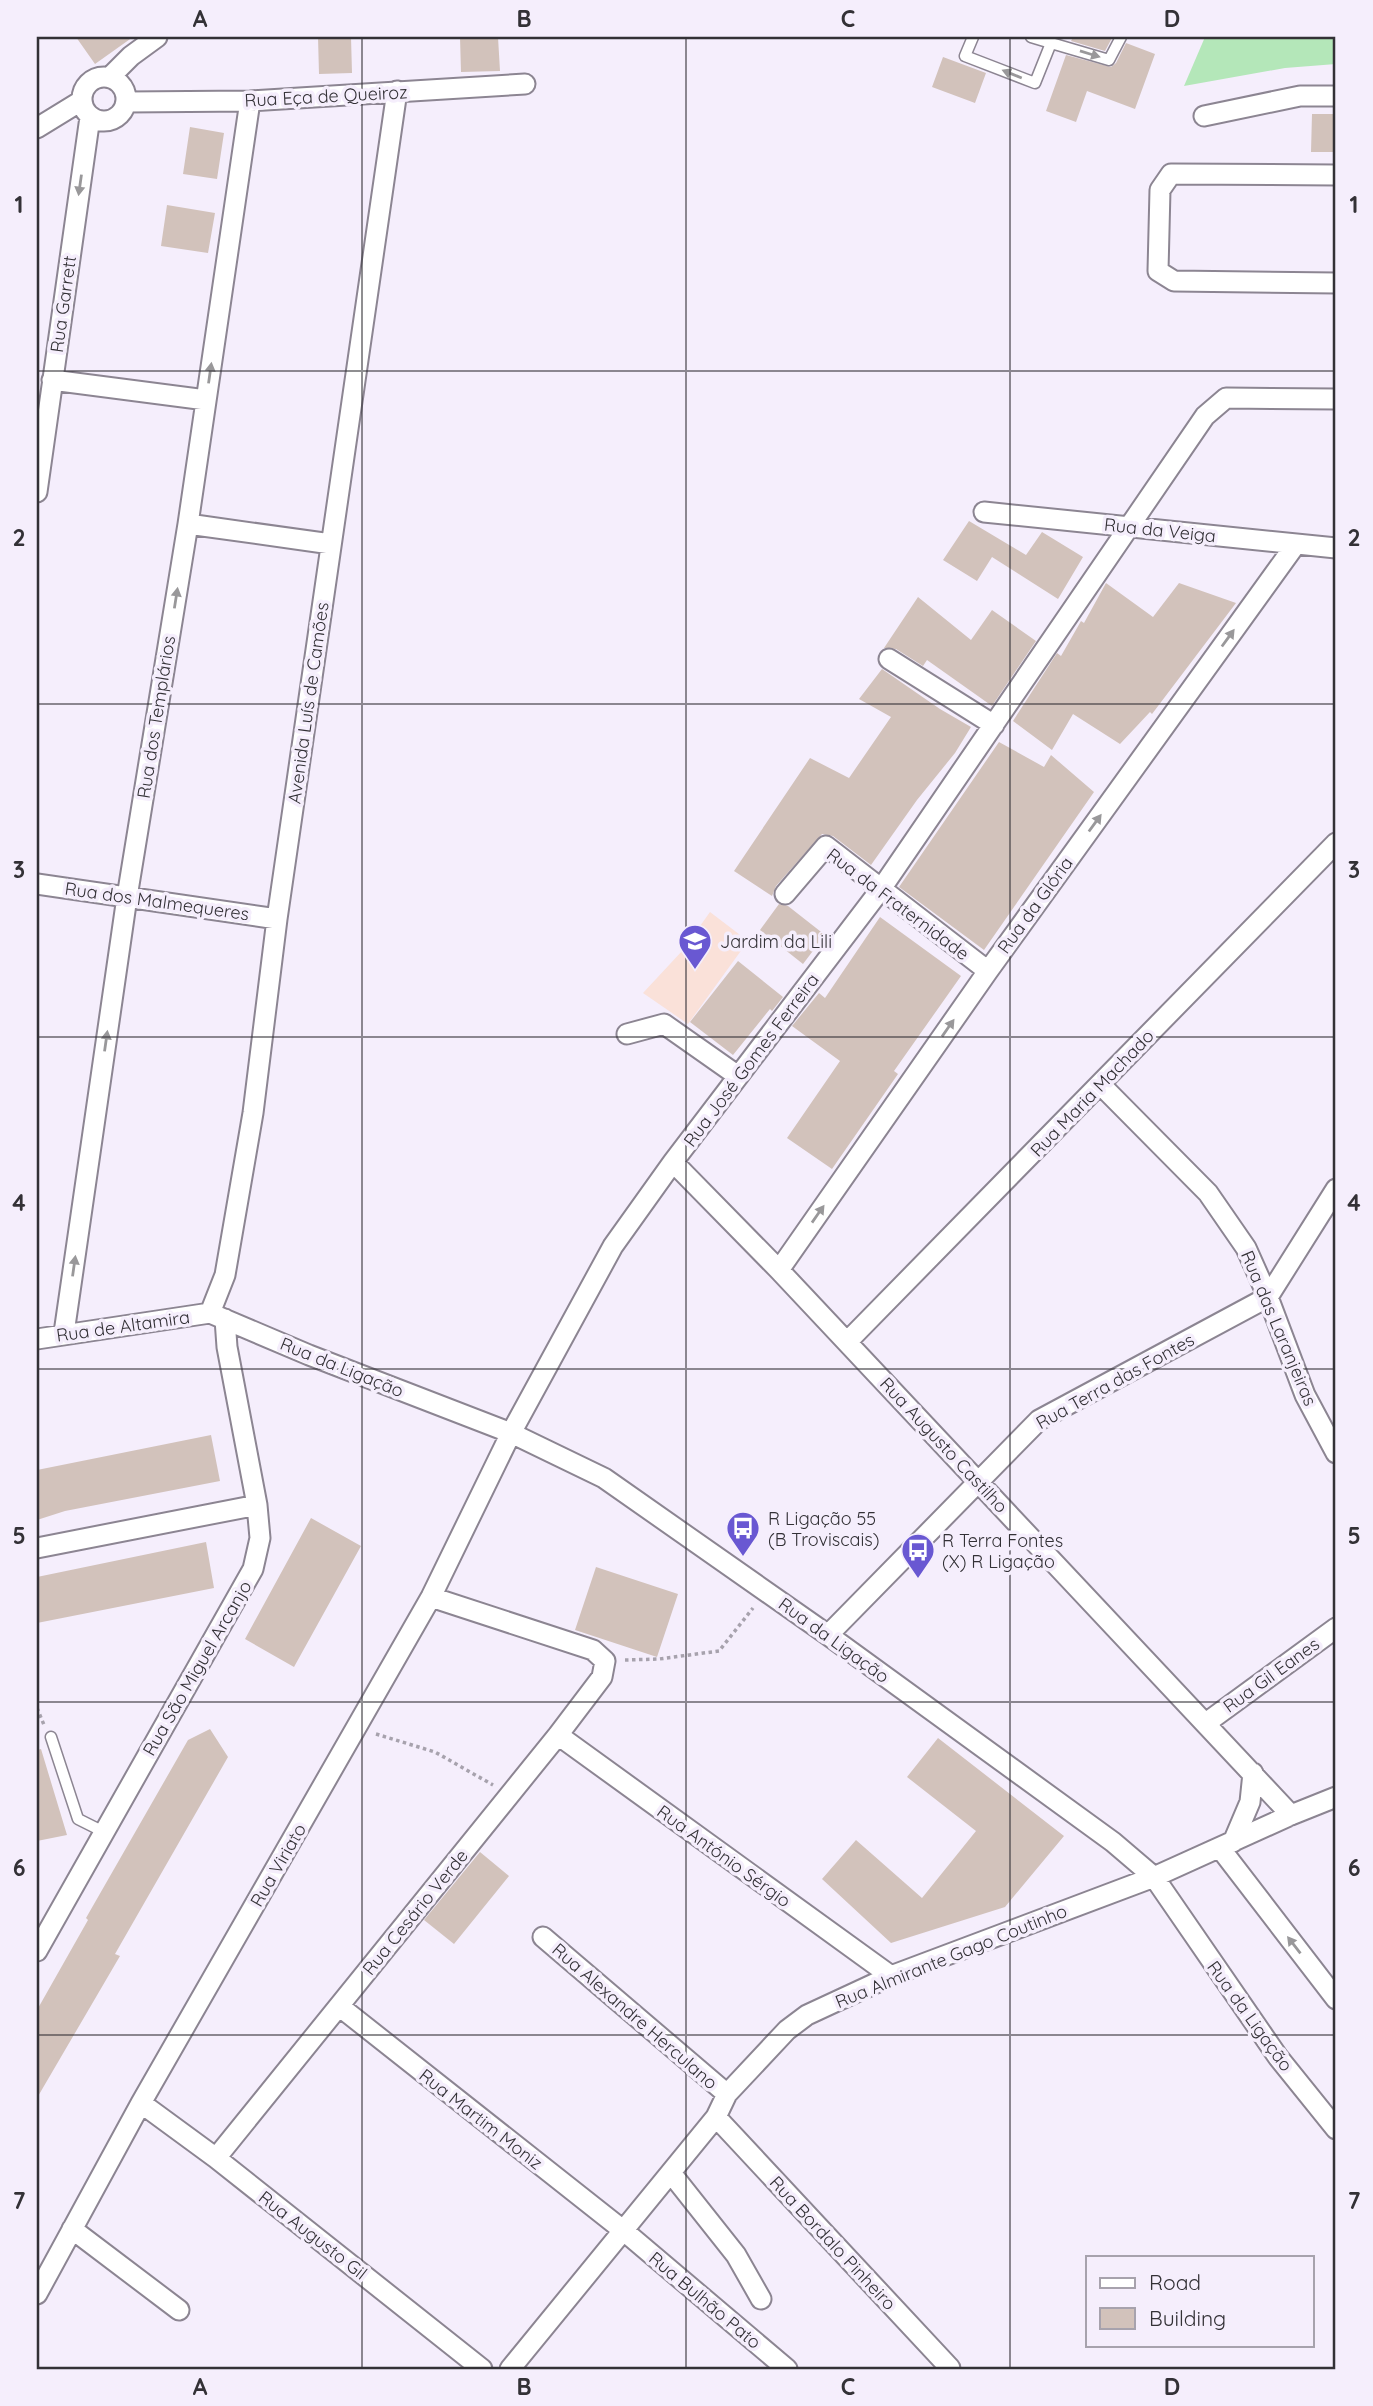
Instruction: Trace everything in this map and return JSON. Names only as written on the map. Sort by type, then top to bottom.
[{"type":"street","points":[[110,77],[131,56],[157,37]]},
{"type":"street","points":[[100,77],[110,77],[120,83],[127,102],[119,116],[105,122],[86,109],[83,90],[90,82],[100,77]]},
{"type":"street","name":"Rua Eça de Queiroz","points":[[127,102],[250,101],[525,84]]},
{"type":"street","name":"Avenida Luís de Camões","points":[[217,1316],[253,1113],[277,919],[397,91]]},
{"type":"street","points":[[1204,116],[1300,96],[1336,96]]},
{"type":"street","name":"Rua dos Templários","points":[[64,1333],[127,897],[188,524],[250,101]]},
{"type":"street","points":[[37,128],[86,109]]},
{"type":"street","name":"Rua Garrett","points":[[37,492],[86,109]]},
{"type":"street","points":[[1336,175],[1171,174],[1160,190],[1158,271],[1174,281],[1336,283]]},
{"type":"street","points":[[52,380],[206,400]]},
{"type":"street","name":"Rua José Gomes Ferreira","points":[[511,1433],[613,1246],[673,1162],[881,889],[1205,416],[1226,398],[1336,399]]},
{"type":"street","name":"Rua da Veiga","points":[[984,512],[1336,548]]},
{"type":"street","points":[[188,524],[331,544]]},
{"type":"street","name":"Rua da Glória","points":[[779,1270],[988,971],[1296,544]]},
{"type":"street","points":[[889,659],[994,725]]},
{"type":"street","name":"Rua Maria Machado","points":[[847,1342],[1336,843]]},
{"type":"street","name":"Rua da Fraternidade","points":[[785,894],[826,846],[988,971]]},
{"type":"street","name":"Rua dos Malmequeres","points":[[37,884],[277,919]]},
{"type":"street","points":[[626,1034],[664,1024],[738,1076]]},
{"type":"street","name":"Rua das Laranjeiras","points":[[1100,1084],[1208,1193],[1246,1248],[1268,1297],[1305,1395],[1336,1453]]},
{"type":"street","name":"Rua Augusto Castilho","points":[[673,1162],[779,1270],[1291,1815]]},
{"type":"street","name":"Rua Terra das Fontes","points":[[828,1635],[1039,1420],[1268,1297],[1336,1189]]},
{"type":"street","name":"Rua de Altamira","points":[[37,1339],[64,1333],[217,1316]]},
{"type":"street","name":"Rua da Ligação","points":[[217,1316],[511,1433],[604,1478],[828,1635],[1114,1842],[1154,1878],[1262,2036],[1336,2129]]},
{"type":"street","name":"Rua São Miguel Arcanjo","points":[[37,1951],[253,1569],[260,1538],[257,1506],[227,1347],[217,1316]]},
{"type":"street","name":"Rua Viriato","points":[[37,2294],[141,2103],[431,1597],[511,1433]]},
{"type":"street","points":[[37,1548],[257,1506]]},
{"type":"street","points":[[431,1597],[593,1650],[605,1661]]},
{"type":"street","name":"Rua Gil Eanes","points":[[1206,1723],[1336,1628]]},
{"type":"street","name":"Rua Cesário Verde","points":[[216,2158],[558,1735],[602,1677],[605,1661]]},
{"type":"street","name":"Rua António Sérgio","points":[[558,1735],[891,1976]]},
{"type":"street","points":[[1253,1773],[1250,1802],[1226,1845],[1336,1999]]},
{"type":"street","name":"Rua Almirante Gago Coutinho","points":[[510,2369],[716,2117],[727,2094],[787,2030],[807,2015],[891,1976],[1154,1878],[1336,1797]]},
{"type":"street","name":"Rua Alexandre Herculano","points":[[543,1937],[727,2094]]},
{"type":"street","name":"Rua Martim Moniz","points":[[339,2006],[624,2231]]},
{"type":"street","name":"Rua Augusto Gil","points":[[141,2103],[216,2158],[482,2369]]},
{"type":"street","name":"Rua Bordalo Pinheiro","points":[[716,2117],[950,2368]]},
{"type":"street","points":[[671,2172],[737,2255],[761,2299]]},
{"type":"street","points":[[72,2229],[180,2310]]},
{"type":"street","name":"Rua Bulhão Pato","points":[[624,2231],[787,2369]]},
{"type":"lane","points":[[973,37],[965,55],[1035,83],[1051,40]]},
{"type":"lane","points":[[1031,37],[1051,40],[1109,60],[1121,37]]},
{"type":"lane","points":[[51,1737],[78,1819],[104,1832]]},
{"type":"path","points":[[605,1661],[659,1659],[719,1651],[766,1592]]},
{"type":"path","points":[[356,1728],[435,1752],[510,1795]]},
{"type":"shaded area","name":"Jardim da Lili","points":[[710,912],[748,941],[688,1024],[643,993],[683,950]]},
{"type":"green space","points":[[1205,37],[1336,37],[1336,64],[1285,68],[1184,86]]},
{"type":"building","points":[[76,37],[133,37],[95,64]]},
{"type":"building","points":[[318,37],[351,37],[352,73],[319,74]]},
{"type":"building","points":[[460,37],[498,37],[500,71],[461,72]]},
{"type":"building","points":[[1073,37],[1112,38],[1105,51],[1071,41]]},
{"type":"building","points":[[1126,43],[1155,54],[1135,109],[1087,91],[1076,122],[1046,111],[1066,55],[1111,67],[1116,63]]},
{"type":"building","points":[[943,57],[986,73],[975,103],[932,87]]},
{"type":"building","points":[[1312,114],[1336,114],[1336,152],[1311,152]]},
{"type":"building","points":[[190,127],[224,133],[217,179],[183,174]]},
{"type":"building","points":[[167,205],[215,213],[208,253],[161,246]]},
{"type":"building","points":[[969,521],[1026,555],[1042,532],[1083,557],[1058,599],[992,557],[977,581],[943,560]]},
{"type":"building","points":[[1106,583],[1153,617],[1179,583],[1236,603],[1152,714],[1150,712],[1120,744],[1073,714],[1052,750],[1013,721],[1057,653],[1061,656],[1081,621],[1084,623]]},
{"type":"building","points":[[918,597],[971,640],[992,610],[1036,641],[992,706],[927,660],[923,666],[896,649],[884,648]]},
{"type":"building","points":[[882,669],[971,727],[955,753],[917,800],[871,865],[833,836],[822,834],[776,886],[772,896],[734,871],[810,758],[849,778],[891,717],[859,699]]},
{"type":"building","points":[[999,742],[1044,767],[1051,755],[1094,792],[984,950],[899,887]]},
{"type":"building","points":[[779,904],[788,906],[825,935],[803,964],[760,930]]},
{"type":"building","points":[[880,917],[961,976],[894,1071],[898,1074],[832,1169],[787,1138],[840,1061],[792,1026],[819,993],[825,998]]},
{"type":"building","points":[[738,961],[783,997],[733,1055],[690,1022]]},
{"type":"building","points":[[211,1435],[220,1481],[65,1511],[37,1520],[37,1470]]},
{"type":"building","points":[[311,1518],[361,1546],[294,1667],[245,1639]]},
{"type":"building","points":[[206,1542],[214,1588],[37,1623],[37,1577]]},
{"type":"building","points":[[596,1567],[678,1594],[657,1657],[575,1630]]},
{"type":"building","points":[[210,1729],[228,1757],[115,1954],[120,1956],[37,2098],[37,2010],[88,1920],[86,1918],[188,1740]]},
{"type":"building","points":[[938,1738],[1064,1836],[1005,1907],[891,1943],[822,1879],[856,1840],[922,1898],[976,1831],[907,1777]]},
{"type":"building","points":[[41,1749],[67,1835],[37,1841],[37,1750]]},
{"type":"building","points":[[480,1852],[509,1876],[454,1944],[424,1920]]},
{"type":"place","name":"Jardim da Lili","points":[[695,971]]},
{"type":"place","name":"R Ligação 55 (B Troviscais)","points":[[743,1558]]},
{"type":"place","name":"R Terra Fontes (X) R Ligação","points":[[918,1580]]}]
